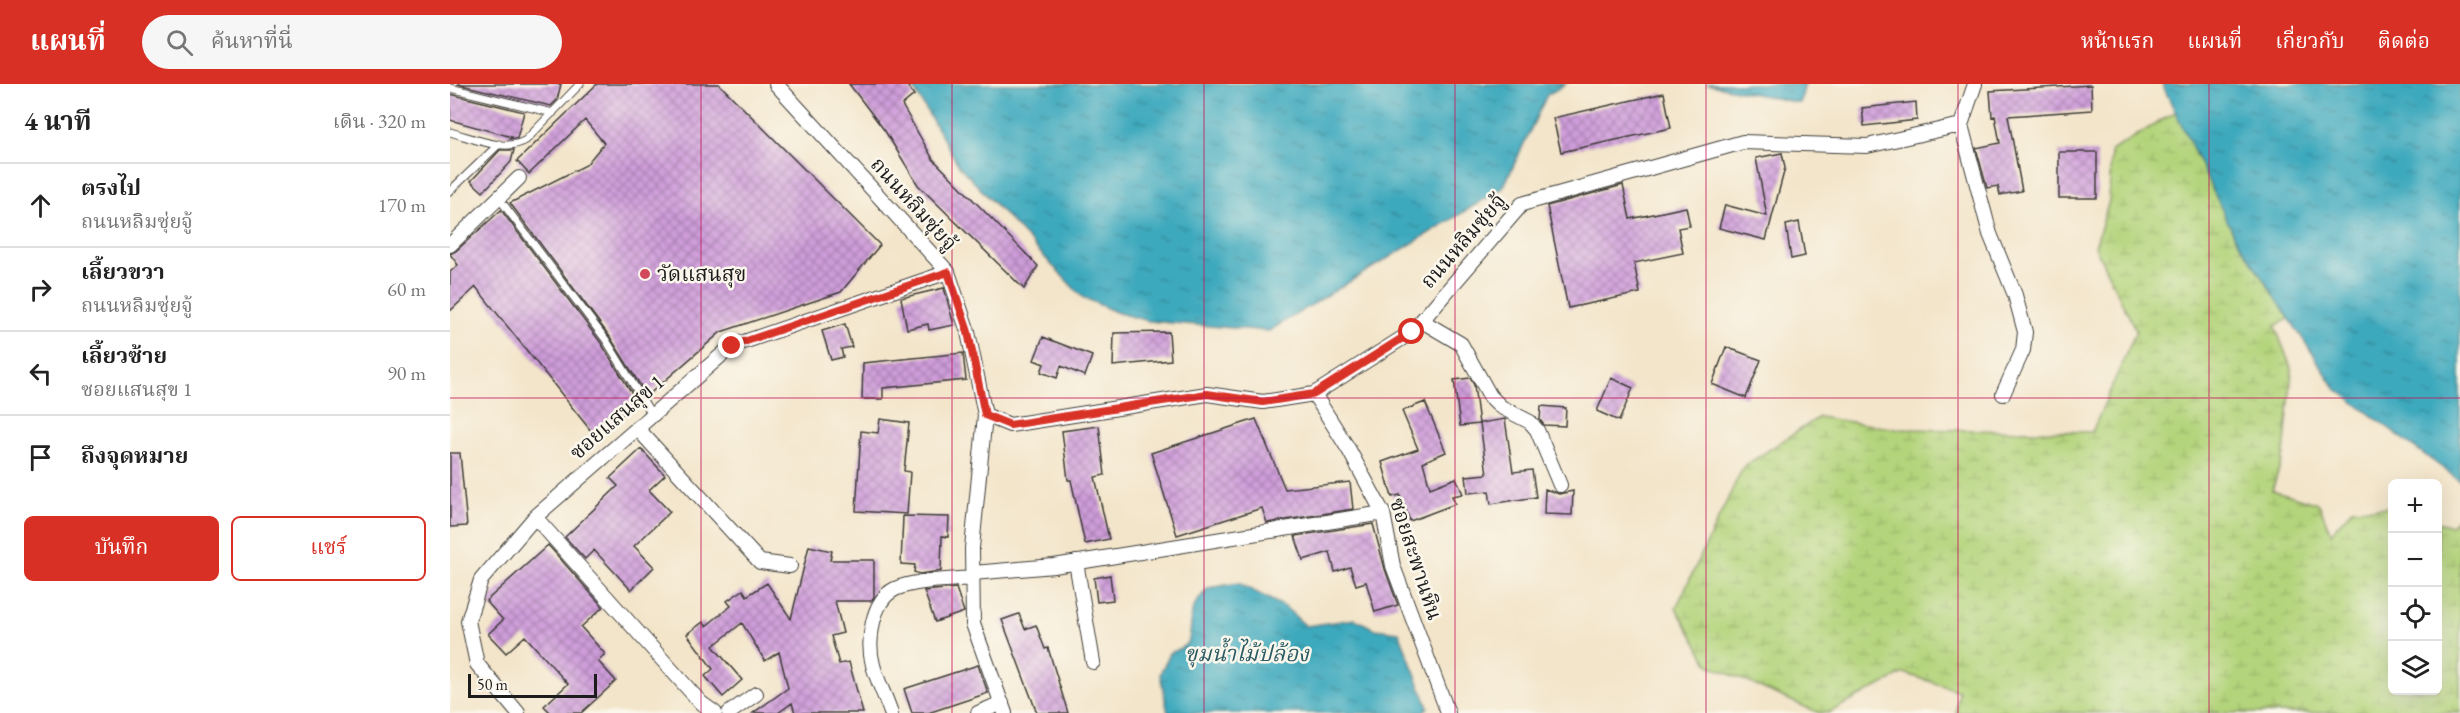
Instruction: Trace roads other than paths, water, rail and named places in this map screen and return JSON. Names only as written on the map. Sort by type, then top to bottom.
[{"type":"street","name":"ถนนหลิมซุ่ยจู้","points":[[776,84],[948,272],[968,332],[985,415],[1010,425],[1207,394],[1263,402],[1314,394],[1412,332],[1522,204],[1743,142],[1867,146],[1960,125]]},
{"type":"street","points":[[1975,84],[1960,125],[1990,234],[2015,295],[2025,332],[2023,350],[2003,394]]},
{"type":"street","points":[[450,245],[519,178]]},
{"type":"street","name":"ซอยแสนสุข 1","points":[[518,713],[477,664],[468,621],[481,580],[535,517],[732,346],[948,272]]},
{"type":"street","points":[[1422,321],[1461,344],[1490,396],[1501,407],[1530,422],[1537,430],[1560,485]]},
{"type":"street","name":"ซอยสะพานหิน","points":[[1314,394],[1349,450],[1383,513],[1392,566],[1448,713]]},
{"type":"street","points":[[978,713],[1004,708],[973,624],[972,548],[985,415]]},
{"type":"street","points":[[637,428],[760,562],[790,566]]},
{"type":"street","points":[[891,713],[872,664],[872,632],[883,598],[895,589],[1383,513]]},
{"type":"street","points":[[535,517],[701,703],[716,713]]},
{"type":"street","points":[[1076,562],[1093,662]]},
{"type":"street","points":[[729,713],[756,694]]},
{"type":"street","points":[[689,713],[701,703]]},
{"type":"lane","points":[[450,132],[517,146],[580,84]]},
{"type":"lane","points":[[450,88],[553,113]]},
{"type":"lane","points":[[450,191],[499,144]]},
{"type":"lane","points":[[498,197],[606,340],[652,415]]},
{"type":"water","points":[[911,84],[1566,84],[1547,95],[1503,188],[1269,331],[1149,321],[1118,313],[1082,297],[959,166]]},
{"type":"water","points":[[1706,84],[1805,84],[1800,103]]},
{"type":"water","points":[[2162,84],[2460,84],[2460,481],[2336,389],[2234,235]]},
{"type":"water","name":"ขุมน้ำไม้ปล้อง","points":[[1238,583],[1285,607],[1306,626],[1355,619],[1375,629],[1399,632],[1428,707],[1423,713],[1168,713],[1160,674],[1170,653],[1188,642],[1194,606],[1208,588]]},
{"type":"place","name":"วัดแสนสุข","points":[[645,274]]}]
